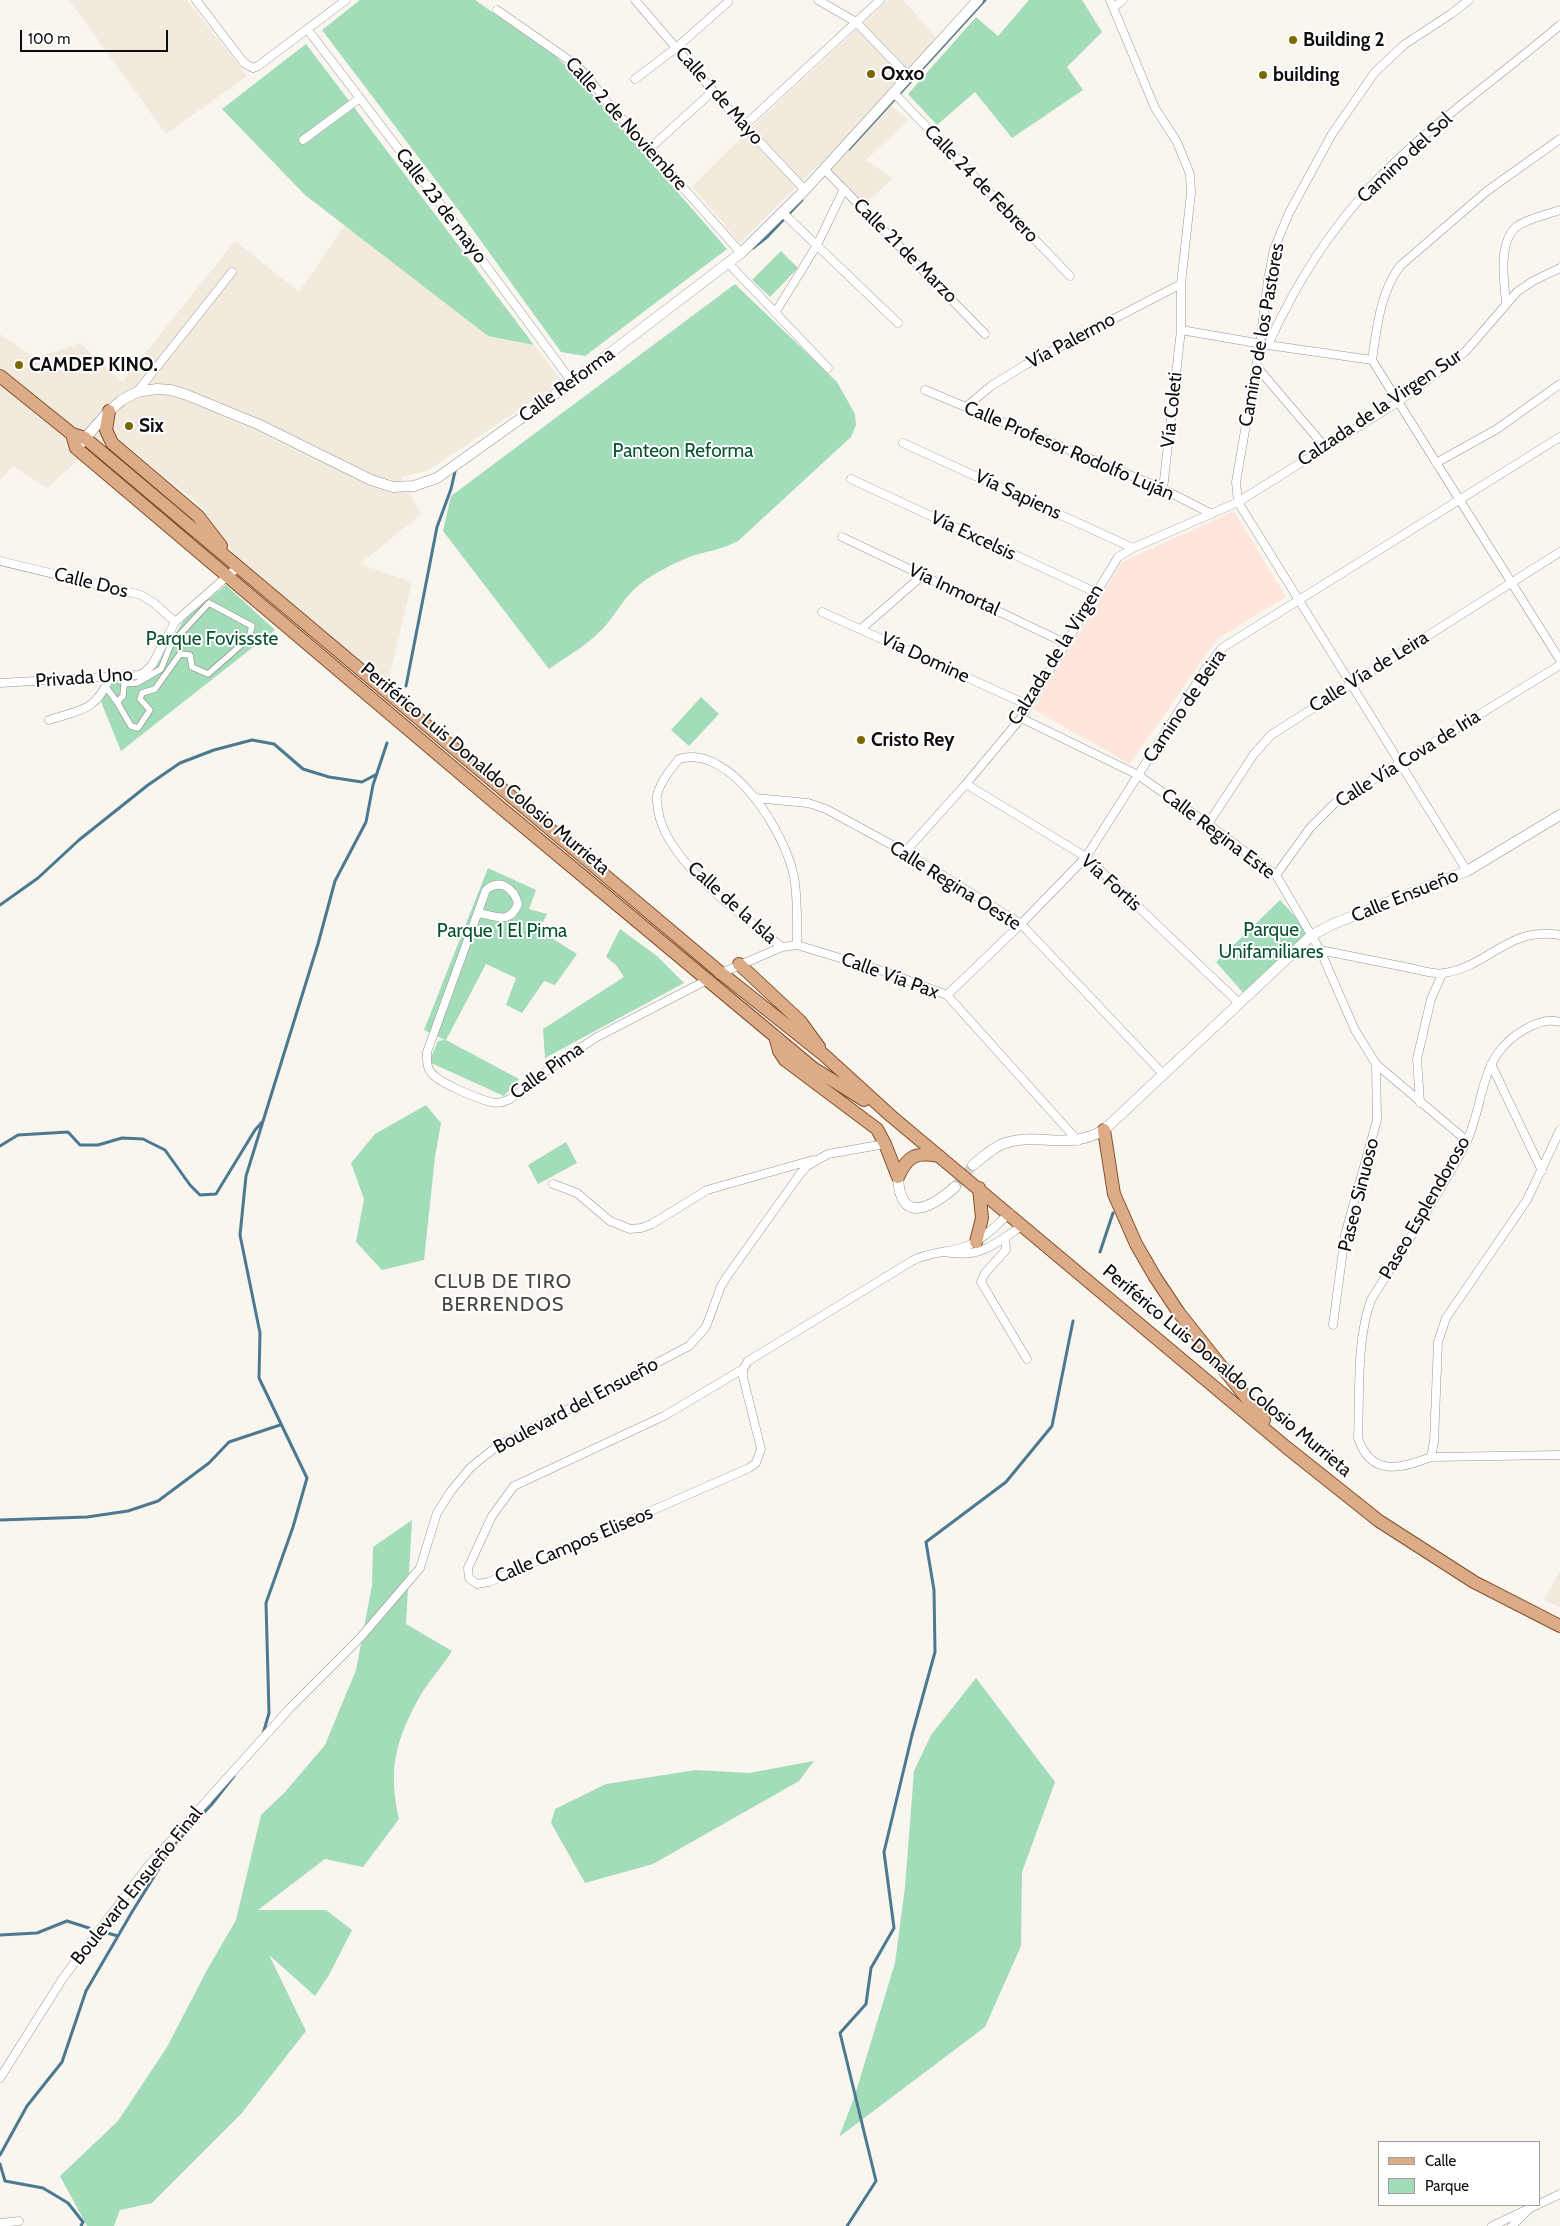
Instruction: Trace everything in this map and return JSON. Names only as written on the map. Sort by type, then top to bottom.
[{"type":"main road","points":[[0,376],[72,434],[80,443]]},
{"type":"main road","points":[[109,412],[106,430],[112,443],[202,520],[234,563]]},
{"type":"main road","name":"Periférico Luis Donaldo Colosio Murrieta","points":[[80,443],[234,563],[721,973],[824,1055],[891,1116],[1010,1213],[1286,1447],[1379,1521],[1474,1582],[1560,1626]]},
{"type":"main road","name":"Periférico Luis Donaldo Colosio Murrieta","points":[[80,443],[228,576],[813,1068],[891,1116]]},
{"type":"main road","points":[[739,964],[800,1021],[824,1055],[813,1068]]},
{"type":"main road","points":[[775,1036],[785,1060],[871,1123],[880,1133],[898,1177]]},
{"type":"main road","points":[[1104,1130],[1114,1194],[1124,1220],[1155,1278],[1195,1333],[1286,1447]]},
{"type":"main road","points":[[898,1177],[905,1163],[916,1155],[939,1156]]},
{"type":"main road","points":[[969,1248],[982,1218],[979,1188]]},
{"type":"street","points":[[196,0],[248,67],[258,66],[346,0]]},
{"type":"street","name":"Calle 1 de Mayo","points":[[635,0],[744,126],[805,190]]},
{"type":"street","points":[[818,0],[856,22],[908,76]]},
{"type":"street","points":[[744,126],[880,0]]},
{"type":"street","name":"Calle Reforma","points":[[80,443],[122,400],[137,392],[156,389],[171,390],[260,425],[372,480],[393,487],[414,486],[436,478],[572,382],[729,264],[805,190],[978,0]]},
{"type":"street","points":[[1112,3],[1123,0]]},
{"type":"street","name":"Camino de los Pastores","points":[[1238,502],[1236,482],[1256,366],[1264,344],[1268,280],[1279,234],[1332,134],[1358,94],[1387,59],[1469,0]]},
{"type":"street","points":[[635,79],[676,48],[728,2]]},
{"type":"street","name":"Vía Coleti","points":[[1112,3],[1155,108],[1176,142],[1190,174],[1191,193],[1181,284],[1181,330],[1163,490]]},
{"type":"street","name":"Calle 2 de Noviembre","points":[[497,10],[576,65],[741,253]]},
{"type":"street","name":"Camino del Sol","points":[[1264,344],[1308,269],[1331,235],[1369,189],[1420,140],[1560,25]]},
{"type":"street","name":"Calle 23 de mayo","points":[[308,30],[572,382]]},
{"type":"street","points":[[649,149],[713,91]]},
{"type":"street","name":"Calle 24 de Febrero","points":[[893,92],[1070,276]]},
{"type":"street","points":[[303,140],[360,98]]},
{"type":"street","points":[[1560,139],[1487,191],[1400,266],[1389,280],[1384,294],[1372,360],[1560,660]]},
{"type":"street","name":"Calle 21 de Marzo","points":[[824,169],[985,334]]},
{"type":"street","points":[[775,314],[817,245],[844,189]]},
{"type":"street","points":[[1506,302],[1503,273],[1507,242],[1510,234],[1524,223],[1560,210]]},
{"type":"street","points":[[783,213],[898,323]]},
{"type":"street","points":[[729,264],[828,368]]},
{"type":"street","name":"Calzada de la Virgen Sur","points":[[1238,502],[1398,402],[1465,352],[1506,302],[1533,281],[1560,268]]},
{"type":"street","points":[[137,392],[232,272]]},
{"type":"street","name":"Vía Palermo","points":[[967,406],[990,386],[1025,365],[1181,284]]},
{"type":"street","points":[[1181,330],[1372,360]]},
{"type":"street","points":[[1256,366],[1325,447]]},
{"type":"street","points":[[1436,464],[1498,429],[1560,384]]},
{"type":"street","name":"Calle Profesor Rodolfo Luján","points":[[925,390],[967,406],[1163,490],[1212,514]]},
{"type":"street","name":"Camino de Beira","points":[[947,995],[1021,924],[1086,857],[1213,657],[1231,641],[1460,501],[1560,437]]},
{"type":"street","name":"Vía Sapiens","points":[[903,443],[1133,548]]},
{"type":"street","name":"Vía Excelsis","points":[[851,479],[1095,592]]},
{"type":"street","points":[[1238,502],[1466,871]]},
{"type":"street","name":"Calzada de la Virgen","points":[[905,852],[966,784],[1021,718],[1114,561],[1133,548],[1238,502]]},
{"type":"street","name":"Vía Inmortal","points":[[842,537],[1065,643]]},
{"type":"street","name":"Calle Vía de Leira","points":[[1208,824],[1254,754],[1271,735],[1560,552]]},
{"type":"street","name":"Calle Dos","points":[[0,561],[141,596],[154,603],[175,622]]},
{"type":"street","name":"Privada Uno","points":[[0,683],[138,676],[148,670],[175,622],[228,576],[234,563]]},
{"type":"street","points":[[861,629],[923,575]]},
{"type":"street","points":[[106,687],[118,702],[131,726],[138,728],[150,710],[140,699],[142,693],[155,689],[180,654],[190,655],[192,667],[208,674],[249,638],[252,626],[209,603],[171,644],[161,669],[137,683],[124,684],[123,696],[118,702]]},
{"type":"street","name":"Vía Domine","points":[[822,612],[1028,705]]},
{"type":"street","name":"Calle Vía Cova de Iria","points":[[1276,874],[1321,814],[1335,803],[1400,765],[1560,665]]},
{"type":"street","points":[[49,720],[88,707],[99,699],[110,678]]},
{"type":"street","name":"Calle Regina Este","points":[[1021,718],[1138,775],[1276,874],[1312,935]]},
{"type":"street","name":"Calle de la Isla","points":[[782,947],[705,883],[674,848],[664,830],[659,815],[657,797],[664,778],[679,759],[686,756],[717,764],[736,777],[756,798],[784,847],[794,876],[797,902],[797,945]]},
{"type":"street","name":"Vía Fortis","points":[[966,784],[1086,857],[1239,1003]]},
{"type":"street","name":"Calle Regina Oeste","points":[[756,798],[817,805],[905,852],[1021,924],[1163,1074]]},
{"type":"street","name":"Calle Ensueño","points":[[1078,1141],[1093,1137],[1104,1130],[1312,935],[1334,924],[1466,871],[1560,815]]},
{"type":"street","name":"Calle Pima","points":[[478,912],[505,918],[511,916],[518,904],[516,895],[506,886],[497,884],[486,890],[427,1052],[426,1062],[429,1070],[441,1081],[492,1102],[501,1103],[510,1099],[560,1061],[597,1037],[707,980]]},
{"type":"street","points":[[1320,950],[1442,974],[1477,963],[1510,941],[1522,936],[1538,933],[1560,936]]},
{"type":"street","points":[[1312,935],[1354,1030],[1376,1064],[1467,1141]]},
{"type":"street","name":"Calle Vía Pax","points":[[707,980],[739,964],[782,947],[797,945],[883,971],[947,995],[1078,1141]]},
{"type":"street","points":[[1420,1103],[1416,1059],[1431,999],[1442,974]]},
{"type":"street","name":"Paseo Esplendoroso","points":[[1431,1457],[1406,1466],[1384,1467],[1367,1456],[1361,1448],[1358,1438],[1362,1335],[1368,1308],[1467,1141],[1491,1064],[1506,1043],[1520,1032],[1544,1022],[1560,1022]]},
{"type":"street","name":"Paseo Sinuoso","points":[[1333,1325],[1345,1235],[1377,1120],[1376,1064]]},
{"type":"street","points":[[1491,1064],[1542,1171]]},
{"type":"street","points":[[1560,1130],[1527,1200],[1446,1318],[1441,1329],[1438,1342],[1434,1442],[1431,1457],[1560,1455]]},
{"type":"street","points":[[973,1165],[991,1150],[1005,1143],[1019,1140],[1078,1141]]},
{"type":"street","name":"Boulevard del Ensueño","points":[[290,1708],[360,1638],[420,1568],[437,1513],[451,1491],[471,1466],[496,1446],[682,1350],[698,1338],[706,1327],[721,1286],[800,1174],[816,1159],[828,1154],[885,1144]]},
{"type":"street","points":[[553,1184],[576,1193],[610,1221],[630,1229],[641,1228],[652,1224],[707,1190],[816,1159]]},
{"type":"street","points":[[898,1177],[900,1197],[904,1202],[916,1208],[923,1208],[938,1202],[955,1187]]},
{"type":"street","points":[[969,1248],[1010,1213]]},
{"type":"street","name":"Calle Campos Eliseos","points":[[743,1369],[743,1377],[761,1449],[759,1457],[749,1468],[489,1582],[477,1584],[469,1578],[468,1568],[492,1516],[514,1486],[664,1416],[743,1369],[748,1361],[756,1355],[912,1260],[941,1251],[969,1248],[984,1251],[1023,1225]]},
{"type":"street","points":[[1004,1237],[1006,1250],[985,1273],[981,1282],[1027,1359]]},
{"type":"street","name":"Boulevard Ensueño Final","points":[[0,2078],[63,1978],[108,1918],[160,1852],[290,1708]]},
{"type":"street","points":[[1540,2204],[1560,2194]]},
{"type":"street","points":[[1492,2226],[1535,2206]]},
{"type":"street","points":[[1512,2226],[1535,2206]]},
{"type":"street","points":[[0,2224],[19,2221]]},
{"type":"shaded area","points":[[69,0],[187,0],[247,76],[166,134]]},
{"type":"shaded area","points":[[888,0],[903,0],[944,46],[891,105],[908,120],[866,160],[893,179],[865,203],[818,165],[740,243],[692,187],[754,125]]},
{"type":"shaded area","points":[[345,225],[488,336],[534,345],[562,381],[427,471],[401,477],[421,514],[360,564],[412,582],[388,683],[238,560],[202,507],[115,436],[73,465],[47,488],[13,466],[0,480],[0,334],[35,358],[80,343],[122,382],[235,241],[299,292]]},
{"type":"shaded area","points":[[1234,511],[1286,597],[1217,639],[1130,764],[1033,709],[1122,562]]},
{"type":"shaded area","points":[[1560,1571],[1560,1607],[1544,1600]]},
{"type":"green space","points":[[360,0],[475,0],[554,55],[574,73],[727,249],[585,356],[561,352],[460,212],[322,30]]},
{"type":"green space","points":[[1029,0],[1082,0],[1102,32],[1067,67],[1083,90],[1012,138],[975,92],[937,125],[908,94],[976,17],[998,36]]},
{"type":"green space","points":[[306,44],[534,345],[488,336],[305,195],[222,109]]},
{"type":"green space","points":[[781,251],[798,268],[770,297],[752,280]]},
{"type":"green space","name":"Panteon Reforma","points":[[735,284],[837,382],[855,414],[856,425],[851,437],[738,541],[692,556],[667,567],[644,581],[628,596],[607,624],[594,637],[549,669],[443,531],[451,496]]},
{"type":"green space","name":"Parque Fovissste","points":[[226,585],[275,630],[121,751],[101,702],[112,680],[136,680],[156,667],[185,618]]},
{"type":"green space","points":[[701,697],[719,714],[689,746],[671,730]]},
{"type":"green space","name":"Parque 1 El Pima","points":[[488,868],[536,890],[529,909],[547,914],[539,930],[577,954],[555,985],[544,981],[522,1013],[506,1005],[516,978],[486,964],[446,1040],[519,1079],[504,1096],[429,1062],[438,1041],[445,1040],[424,1030]]},
{"type":"green space","name":"Parque Unifamiliares","points":[[1280,900],[1312,935],[1246,996],[1216,962]]},
{"type":"green space","points":[[620,929],[657,956],[684,983],[545,1058],[543,1029],[624,977],[616,965],[606,957]]},
{"type":"green space","points":[[426,1105],[441,1123],[435,1157],[424,1260],[382,1270],[356,1242],[364,1199],[351,1163],[375,1134]]},
{"type":"green space","points":[[566,1142],[577,1163],[538,1184],[528,1165]]},
{"type":"green space","points":[[412,1520],[406,1624],[452,1651],[419,1698],[399,1743],[394,1771],[394,1786],[399,1819],[363,1867],[325,1859],[258,1910],[326,1910],[352,1930],[329,1975],[315,1996],[269,1955],[306,2031],[241,2114],[152,2203],[120,2210],[114,2226],[87,2226],[60,2176],[118,2121],[167,2047],[207,1970],[236,1920],[261,1815],[285,1792],[325,1745],[356,1670],[372,1585],[373,1547]]},
{"type":"green space","points":[[976,1678],[1055,1782],[1022,1872],[1021,1946],[985,2027],[839,2137],[854,2098],[895,1963],[905,1887],[914,1771],[931,1735]]},
{"type":"green space","points":[[814,1761],[799,1781],[653,1864],[585,1883],[551,1823],[555,1809],[606,1784],[696,1770],[749,1773]]},
{"type":"waterway","points":[[849,149],[985,0]]},
{"type":"waterway","points":[[753,248],[767,237],[802,200]]},
{"type":"waterway","points":[[406,686],[437,527],[451,489],[456,467]]},
{"type":"waterway","points":[[0,905],[38,878],[79,840],[148,785],[180,763],[214,750],[252,740],[274,744],[303,769],[329,777],[362,782],[377,774]]},
{"type":"waterway","points":[[263,1734],[269,1713],[266,1603],[293,1527],[307,1478],[259,1378],[260,1333],[240,1235],[246,1176],[318,944],[335,881],[366,822],[373,785],[387,743]]},
{"type":"waterway","points":[[0,1146],[18,1135],[68,1132],[80,1145],[98,1145],[122,1138],[143,1139],[165,1150],[190,1185],[200,1195],[216,1194],[255,1130],[263,1121]]},
{"type":"waterway","points":[[1100,1252],[1113,1213]]},
{"type":"waterway","points":[[847,2226],[876,2181],[840,2033],[866,2004],[871,1968],[894,1928],[884,1852],[912,1735],[935,1652],[934,1590],[926,1542],[1006,1482],[1052,1426],[1073,1321]]},
{"type":"waterway","points":[[0,1520],[87,1517],[128,1511],[158,1501],[209,1463],[229,1442],[280,1425]]},
{"type":"waterway","points":[[0,2155],[27,2106],[62,2062],[86,1991],[132,1912],[173,1846],[212,1804],[234,1776]]},
{"type":"waterway","points":[[0,1935],[37,1933],[67,1921],[89,1928]]},
{"type":"waterway","points":[[107,1933],[118,1936]]},
{"type":"waterway","points":[[0,2164],[5,2181],[43,2188],[68,2203],[83,2222],[81,2226]]},
{"type":"tunnel","points":[[955,1187],[973,1165]]},
{"type":"place","name":"Building 2","points":[[1293,40]]},
{"type":"place","name":"Oxxo","points":[[871,74]]},
{"type":"place","name":"building","points":[[1263,75]]},
{"type":"place","name":"CAMDEP KINO.","points":[[19,365]]},
{"type":"place","name":"Six","points":[[129,426]]},
{"type":"place","name":"Cristo Rey","points":[[861,740]]},
{"type":"district","name":"CLUB DE TIRO BERRENDOS","points":[[503,1294]]}]
